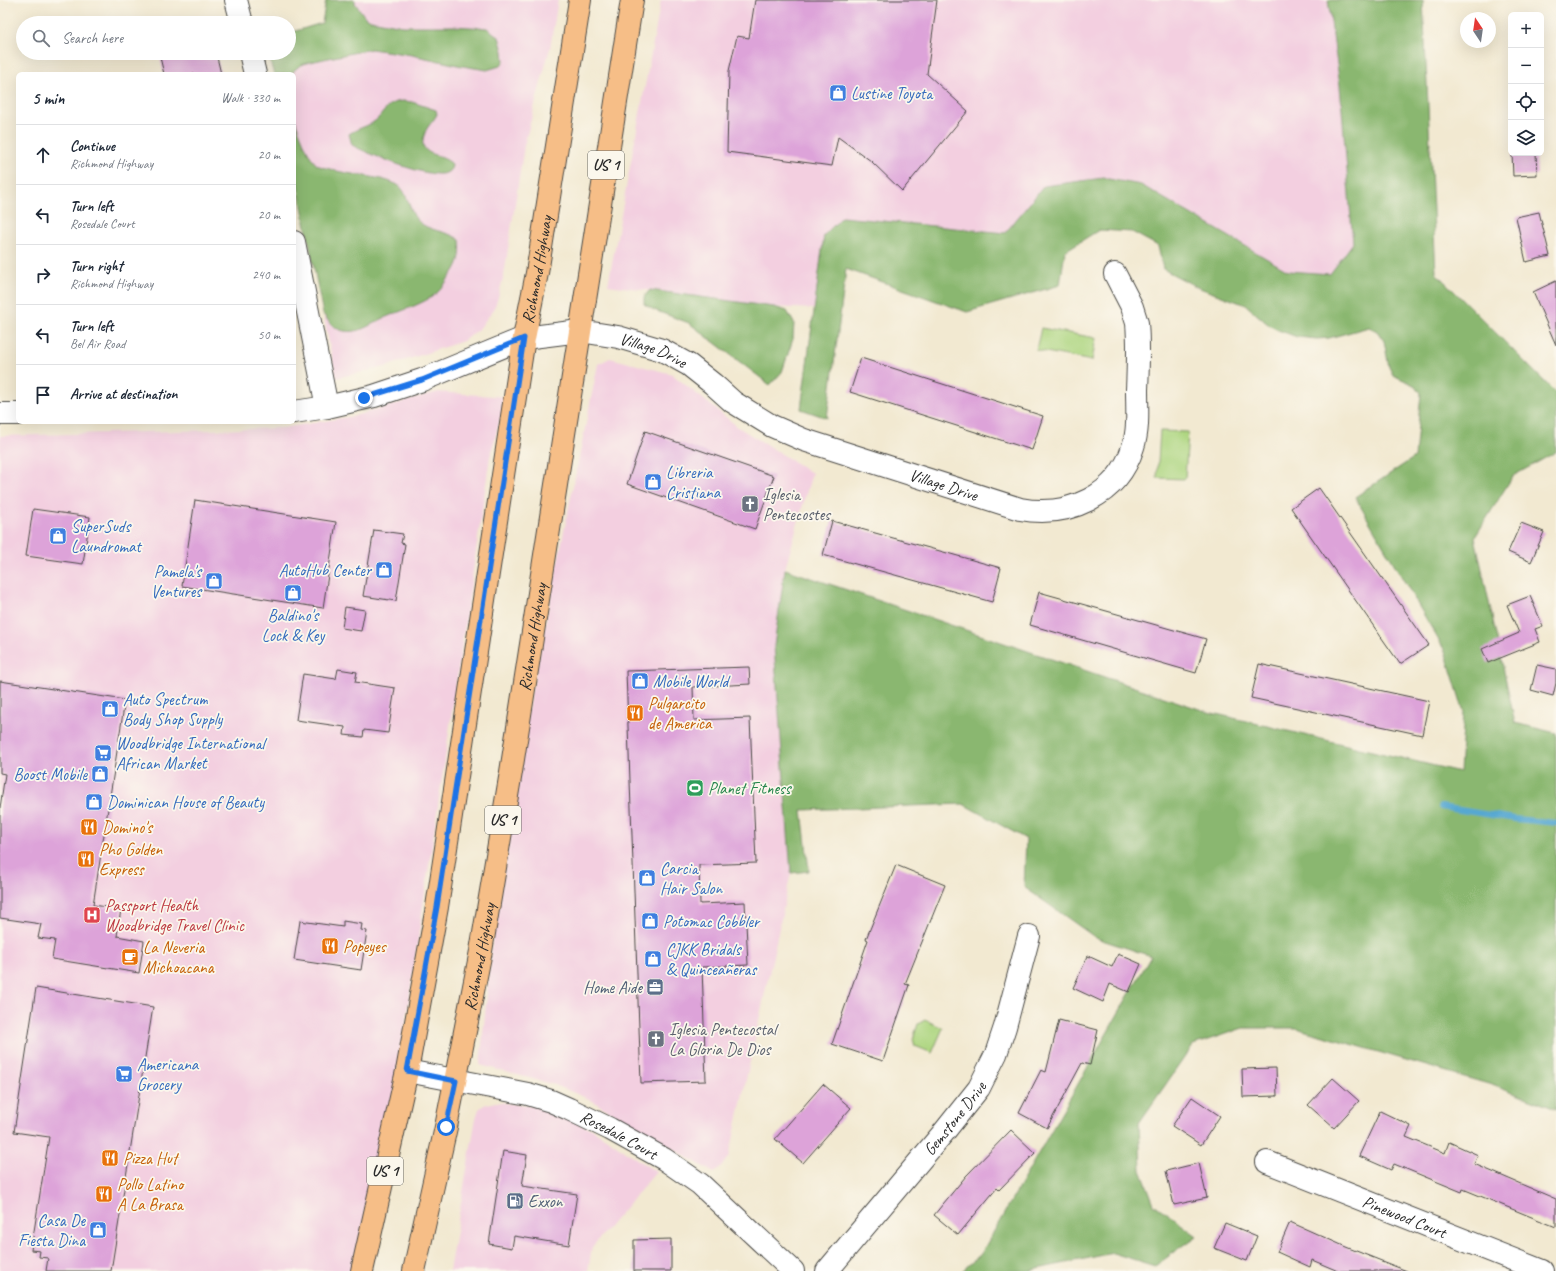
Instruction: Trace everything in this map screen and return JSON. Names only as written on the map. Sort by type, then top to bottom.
[{"type":"main road","name":"Richmond Highway","points":[[362,1271],[407,1071],[437,907],[524,338],[537,273],[580,0]]},
{"type":"main road","name":"Richmond Highway","points":[[414,1271],[432,1196],[481,951],[511,772],[632,0]]},
{"type":"street","points":[[236,0],[240,16]]},
{"type":"street","points":[[252,60],[255,72]]},
{"type":"street","points":[[296,252],[328,407]]},
{"type":"street","name":"Village Drive","points":[[296,412],[328,407],[374,396],[422,380],[524,338],[580,331],[618,337],[662,350],[689,365],[733,402],[772,426],[804,440],[1005,505],[1028,511],[1051,511],[1065,509],[1079,505],[1102,492],[1110,485],[1122,472],[1134,445],[1137,425],[1137,323],[1132,307],[1115,274]]},
{"type":"street","points":[[0,414],[16,414]]},
{"type":"street","name":"Gemstone Drive","points":[[827,1271],[979,1088],[996,1054],[1005,1027],[1029,936]]},
{"type":"street","name":"Rosedale Court","points":[[407,1071],[528,1094],[551,1101],[610,1129],[664,1159],[700,1184],[793,1271]]},
{"type":"street","name":"Pinewood Court","points":[[1267,1162],[1542,1271]]},
{"type":"shaded area","points":[[326,0],[558,0],[550,48],[524,146],[504,275],[493,310],[479,329],[463,341],[385,367],[336,378],[296,176],[296,72],[273,72],[269,60],[296,60],[296,31],[322,23]]},
{"type":"shaded area","points":[[661,0],[1328,0],[1340,86],[1353,243],[1330,274],[1288,271],[1141,185],[1044,186],[1005,233],[842,217],[824,235],[814,309],[774,307],[608,285]]},
{"type":"shaded area","points":[[610,358],[672,374],[738,427],[812,473],[785,569],[774,646],[791,873],[729,1158],[714,1173],[589,1099],[555,1085],[480,1065],[503,832],[598,364]]},
{"type":"shaded area","points":[[438,392],[506,397],[490,457],[391,1120],[363,1271],[0,1271],[0,436],[283,428],[354,416]]},
{"type":"shaded area","points":[[495,1102],[535,1106],[592,1129],[656,1172],[592,1247],[588,1271],[449,1271],[476,1118],[479,1109],[484,1105]]},
{"type":"green space","points":[[326,0],[355,0],[355,3],[365,17],[371,20],[403,26],[487,28],[499,37],[504,61],[500,66],[487,70],[412,55],[371,49],[307,63],[297,68],[293,72],[273,72],[269,60],[296,60],[296,31],[322,23]]},
{"type":"green space","points":[[1328,0],[1423,0],[1436,273],[1556,393],[1556,452],[1513,476],[1475,537],[1515,723],[1556,733],[1556,1109],[1492,1085],[1296,1028],[1243,1028],[1193,1045],[1139,1123],[1141,1170],[1154,1204],[1197,1236],[1155,1266],[1113,1253],[1028,1271],[962,1271],[981,1254],[1151,956],[1096,938],[1024,887],[1026,839],[963,804],[802,810],[809,871],[791,873],[774,646],[785,569],[1208,712],[1460,772],[1464,712],[1445,651],[1355,497],[1415,457],[1421,393],[1417,387],[1393,375],[1389,367],[1384,341],[1377,331],[1369,327],[1329,338],[1317,339],[1297,337],[1278,330],[1269,325],[1246,305],[1197,287],[1163,269],[1158,246],[1132,232],[1099,230],[1065,251],[1060,285],[967,312],[846,269],[827,418],[801,409],[824,235],[842,217],[1005,233],[1044,186],[1103,178],[1141,185],[1288,271],[1330,274],[1353,243],[1340,86]]},
{"type":"green space","points":[[402,101],[412,102],[436,110],[437,114],[427,128],[423,141],[427,150],[448,160],[452,164],[448,172],[441,174],[416,170],[385,160],[352,145],[349,134],[372,123],[392,104]]},
{"type":"green space","points":[[296,122],[307,149],[316,164],[338,171],[380,179],[396,184],[403,190],[414,216],[421,224],[449,234],[460,240],[461,251],[455,270],[444,285],[432,297],[365,328],[349,332],[340,330],[332,325],[323,314],[296,176]]},
{"type":"green space","points":[[650,290],[774,307],[787,311],[794,323],[793,339],[782,372],[770,385],[689,323],[654,310],[644,304],[644,297]]},
{"type":"green space","points":[[1041,328],[1096,338],[1092,361],[1036,350]]},
{"type":"green space","points":[[1160,431],[1188,432],[1185,479],[1157,478]]},
{"type":"green space","points":[[925,1020],[943,1028],[932,1053],[915,1046],[913,1039],[918,1024]]},
{"type":"building","name":"Lustine Toyota","points":[[755,0],[937,0],[927,74],[968,111],[902,191],[871,161],[838,137],[832,166],[727,152],[729,71],[737,36],[749,38]]},
{"type":"building","points":[[161,60],[218,60],[221,72],[164,72]]},
{"type":"building","points":[[1512,156],[1536,156],[1537,175],[1513,176]]},
{"type":"building","points":[[1539,212],[1550,256],[1526,262],[1516,217]]},
{"type":"building","points":[[1556,281],[1556,345],[1533,292]]},
{"type":"building","points":[[861,358],[1043,416],[1032,450],[850,392]]},
{"type":"building","points":[[645,431],[774,476],[755,529],[627,484]]},
{"type":"building","points":[[1319,488],[1429,645],[1400,664],[1291,508]]},
{"type":"building","points":[[195,500],[336,522],[323,608],[182,586]]},
{"type":"building","name":"SuperSuds Laundromat","points":[[33,509],[90,517],[83,564],[26,556]]},
{"type":"building","points":[[832,521],[1001,568],[992,602],[823,555]]},
{"type":"building","points":[[1521,523],[1544,532],[1531,562],[1508,552]]},
{"type":"building","name":"AutoHub Center","points":[[374,530],[403,534],[401,543],[405,544],[396,601],[363,596]]},
{"type":"building","points":[[1039,592],[1206,639],[1196,673],[1030,625]]},
{"type":"building","points":[[1530,596],[1543,626],[1535,629],[1540,642],[1488,663],[1482,649],[1519,633],[1507,605]]},
{"type":"building","points":[[345,607],[365,610],[361,631],[342,628]]},
{"type":"building","points":[[1259,664],[1429,701],[1422,735],[1251,698]]},
{"type":"building","points":[[1537,665],[1556,669],[1556,683],[1553,696],[1531,690]]},
{"type":"building","points":[[749,667],[750,684],[693,687],[694,720],[750,718],[756,863],[699,865],[700,904],[745,902],[748,965],[702,967],[706,1081],[641,1083],[626,671]]},
{"type":"building","points":[[338,669],[357,672],[355,682],[395,688],[388,733],[364,730],[363,737],[344,735],[345,727],[296,720],[303,674],[336,679]]},
{"type":"building","points":[[0,681],[125,700],[93,905],[121,909],[117,936],[144,941],[139,973],[52,959],[55,940],[38,938],[41,924],[0,918],[0,808],[5,774],[0,773]]},
{"type":"building","points":[[896,865],[945,885],[905,984],[909,985],[883,1061],[832,1044],[868,940],[866,939]]},
{"type":"building","name":"Popeyes","points":[[300,921],[343,927],[343,921],[362,924],[361,930],[367,931],[361,970],[294,960]]},
{"type":"building","points":[[1118,954],[1141,964],[1129,992],[1110,984],[1103,1002],[1073,988],[1088,956],[1112,967]]},
{"type":"building","points":[[36,988],[153,1007],[111,1271],[46,1271],[48,1258],[39,1257],[40,1251],[31,1250],[49,1137],[14,1132]]},
{"type":"building","points":[[1059,1020],[1098,1030],[1090,1065],[1082,1063],[1047,1128],[1019,1113],[1041,1070],[1046,1072]]},
{"type":"building","points":[[1276,1068],[1277,1096],[1243,1097],[1242,1069]]},
{"type":"building","points":[[1333,1078],[1359,1101],[1334,1128],[1308,1105]]},
{"type":"building","points":[[823,1084],[851,1108],[803,1163],[775,1139]]},
{"type":"building","points":[[1192,1097],[1220,1116],[1201,1145],[1172,1126]]},
{"type":"building","points":[[1380,1111],[1411,1126],[1406,1137],[1445,1153],[1449,1142],[1478,1155],[1474,1164],[1556,1199],[1556,1227],[1463,1189],[1462,1192],[1394,1164],[1391,1170],[1359,1156]]},
{"type":"building","points":[[1011,1130],[1035,1153],[999,1190],[997,1188],[958,1235],[934,1215],[966,1176]]},
{"type":"building","points":[[503,1151],[527,1155],[522,1186],[577,1194],[569,1245],[514,1236],[512,1248],[489,1244]]},
{"type":"building","points":[[1199,1163],[1207,1198],[1174,1205],[1166,1171]]},
{"type":"building","points":[[1290,1222],[1346,1247],[1407,1271],[1338,1271],[1312,1260],[1310,1267],[1277,1252]]},
{"type":"building","points":[[1225,1223],[1257,1236],[1247,1261],[1214,1248]]},
{"type":"building","points":[[671,1239],[671,1271],[634,1271],[634,1240]]},
{"type":"waterway","points":[[1441,807],[1515,819],[1556,823]]},
{"type":"place","name":"Lustine Toyota","points":[[838,93]]},
{"type":"place","name":"Libreria Cristiana","points":[[653,482]]},
{"type":"place","name":"Iglesia Pentecostes","points":[[750,504]]},
{"type":"place","name":"SuperSuds Laundromat","points":[[58,536]]},
{"type":"place","name":"AutoHub Center","points":[[384,570]]},
{"type":"place","name":"Pamela's Ventures","points":[[214,581]]},
{"type":"place","name":"Baldino's Lock & Key","points":[[293,593]]},
{"type":"place","name":"Mobile World","points":[[640,681]]},
{"type":"place","name":"Auto Spectrum Body Shop Supply","points":[[110,709]]},
{"type":"place","name":"Pulgarcito de America","points":[[635,713]]},
{"type":"place","name":"Woodbridge International African Market","points":[[103,753]]},
{"type":"place","name":"Boost Mobile","points":[[100,774]]},
{"type":"place","name":"Planet Fitness","points":[[695,788]]},
{"type":"place","name":"Dominican House of Beauty","points":[[94,802]]},
{"type":"place","name":"Domino's","points":[[89,827]]},
{"type":"place","name":"Pho Golden Express","points":[[86,859]]},
{"type":"place","name":"Carcia Hair Salon","points":[[647,878]]},
{"type":"place","name":"Passport Health Woodbridge Travel Clinic","points":[[92,915]]},
{"type":"place","name":"Potomac Cobbler","points":[[650,921]]},
{"type":"place","name":"Popeyes","points":[[330,946]]},
{"type":"place","name":"La Neveria Michoacana","points":[[130,957]]},
{"type":"place","name":"CJKK Bridals & Quinceañeras","points":[[653,959]]},
{"type":"place","name":"Home Aide","points":[[655,987]]},
{"type":"place","name":"Iglesia Pentecostal La Gloria De Dios","points":[[656,1039]]},
{"type":"place","name":"Americana Grocery","points":[[124,1074]]},
{"type":"place","name":"Pizza Hut","points":[[110,1158]]},
{"type":"place","name":"Pollo Latino A La Brasa","points":[[104,1194]]},
{"type":"place","name":"Exxon","points":[[515,1201]]},
{"type":"place","name":"Casa De Fiesta Dina","points":[[98,1230]]},
{"type":"route","points":[[364,398],[422,380],[524,338],[437,907],[407,1071],[456,1081],[446,1127]]}]
